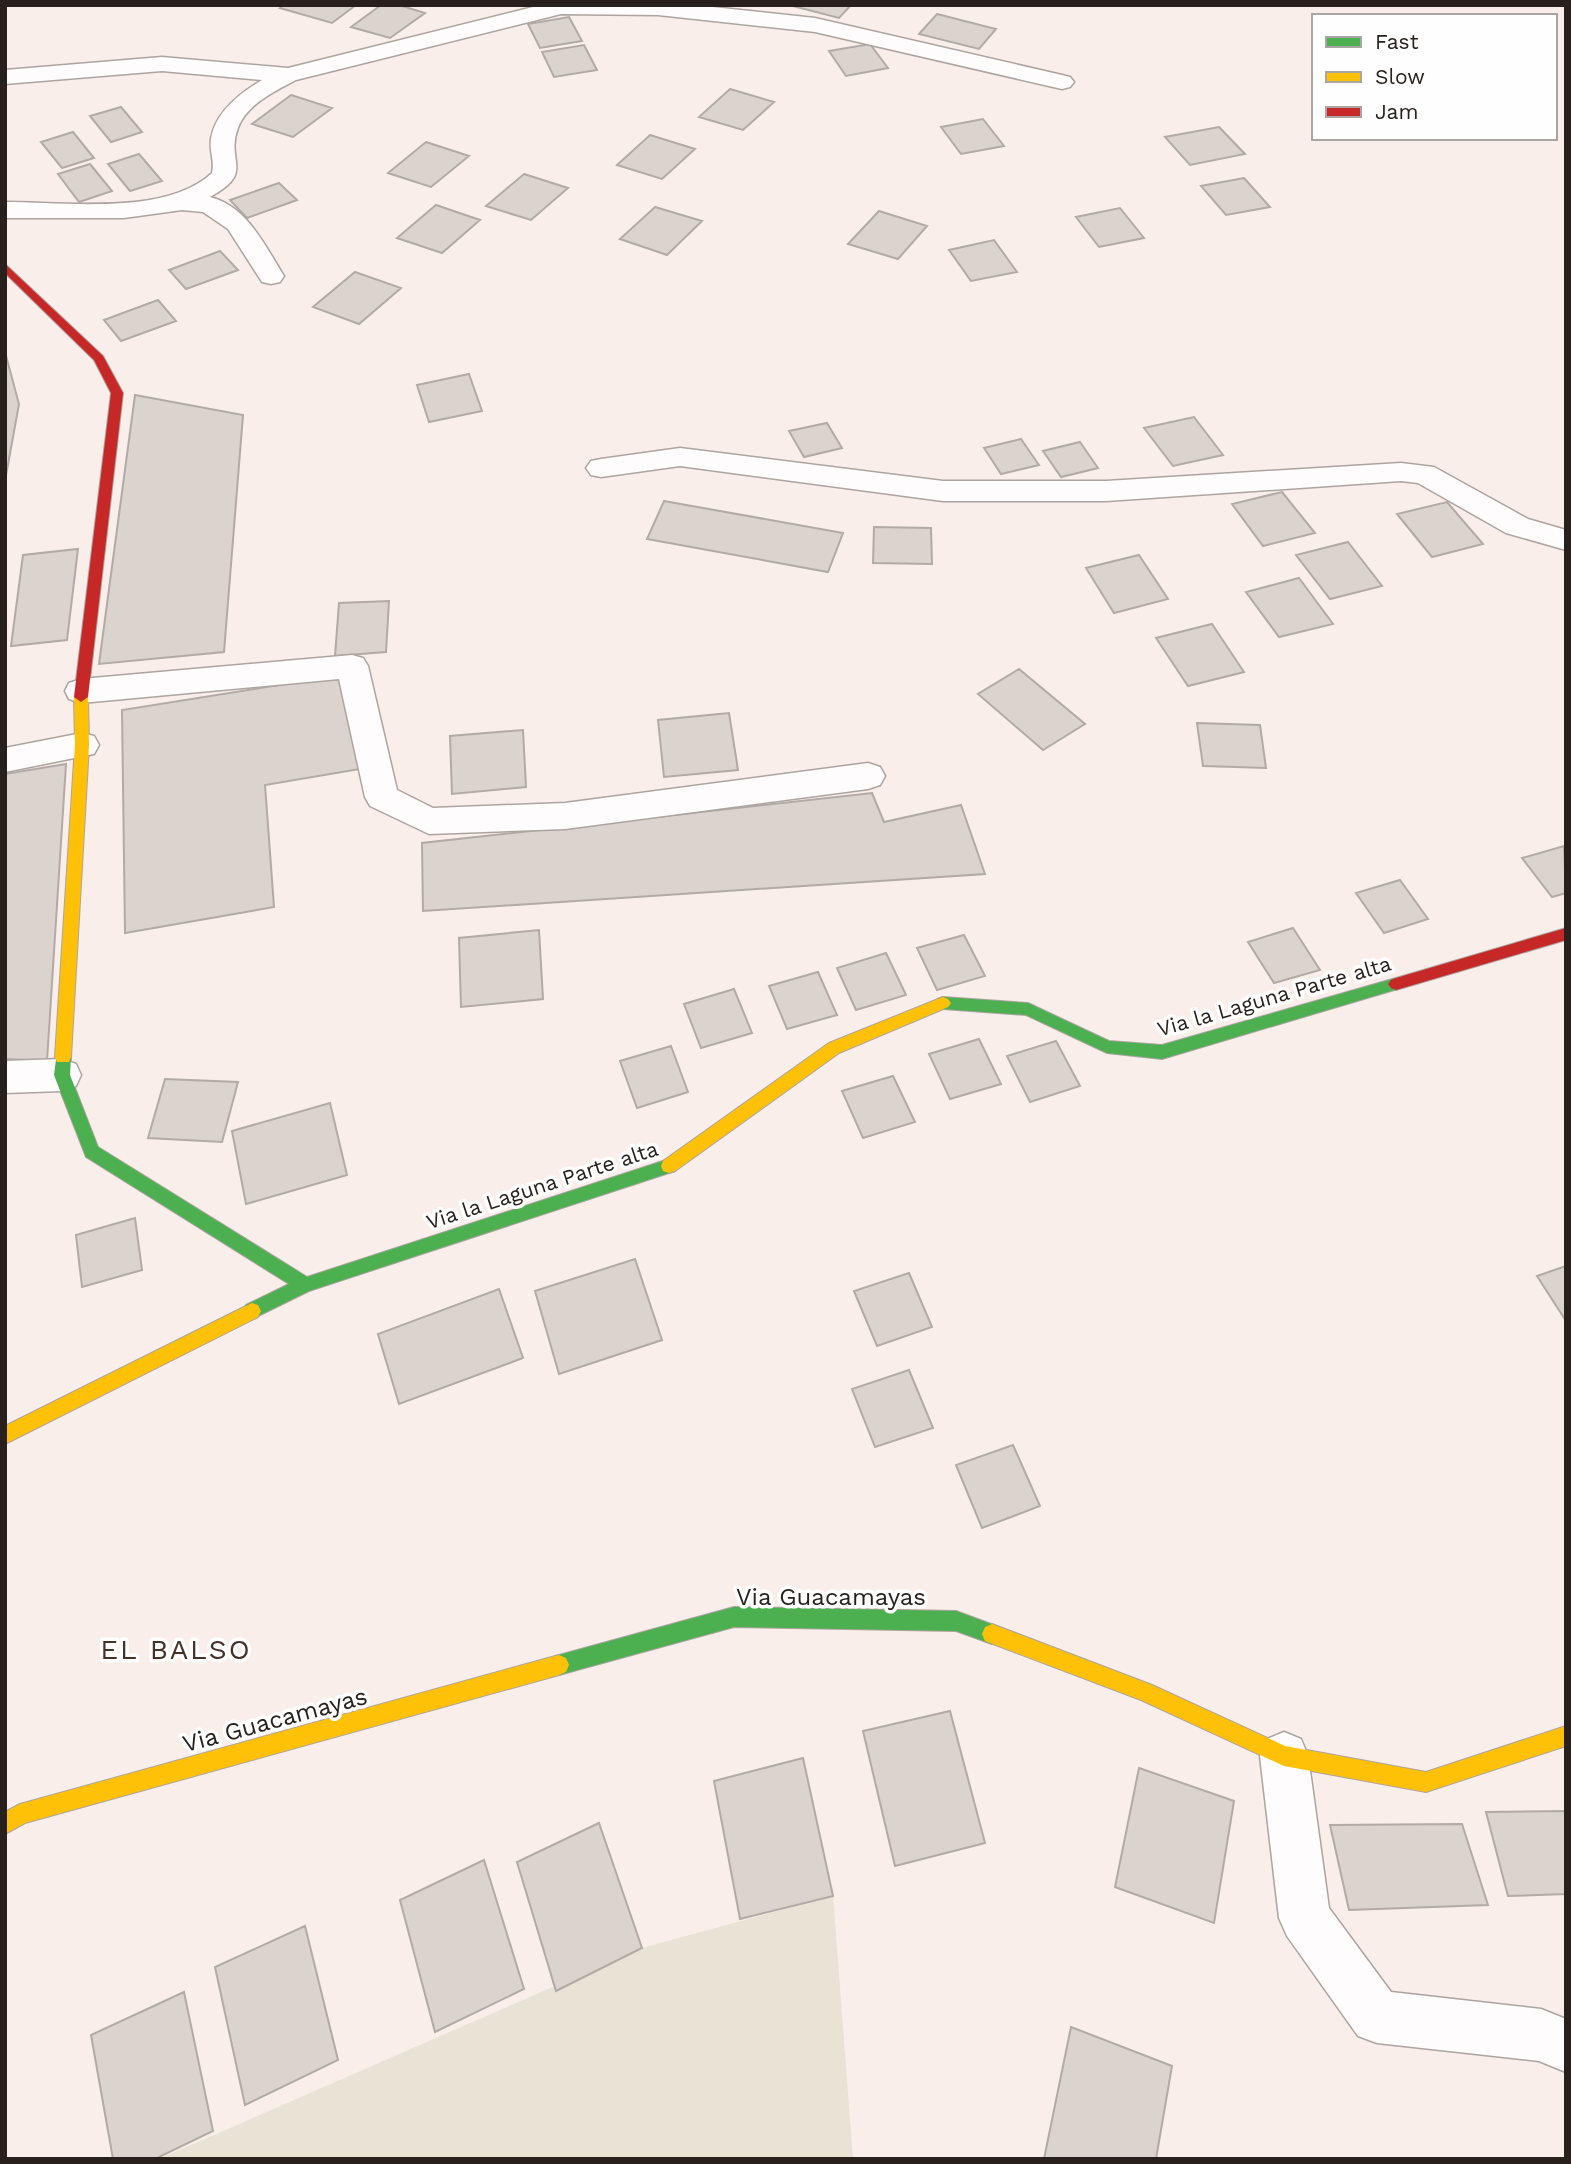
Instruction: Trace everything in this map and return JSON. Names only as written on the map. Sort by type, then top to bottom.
[{"type":"street","points":[[182,202],[221,179],[227,167],[222,139],[233,112],[263,88],[288,75],[561,7],[645,8],[815,25],[1062,82]]},
{"type":"street","points":[[5,78],[162,64],[288,75]]},
{"type":"street","points":[[5,210],[124,210],[182,202],[210,205],[238,223],[271,276]]},
{"type":"street","points":[[5,267],[99,358],[117,393],[81,691],[82,746],[62,1075],[92,1152],[305,1285]]},
{"type":"street","points":[[601,468],[680,457],[943,491],[1106,491],[1401,472],[1424,474],[1517,526],[1566,540]]},
{"type":"street","points":[[81,691],[352,666],[382,797],[429,821],[565,817],[868,776]]},
{"type":"street","points":[[5,760],[82,746]]},
{"type":"street","name":"Via la Laguna Parte alta","points":[[5,1434],[305,1285],[671,1165],[834,1048],[942,1003],[1028,1009],[1107,1047],[1161,1052],[1566,934]]},
{"type":"street","points":[[5,1077],[62,1075]]},
{"type":"street","name":"Via Guacamayas","points":[[5,1824],[20,1814],[734,1617],[956,1620],[1145,1692],[1284,1756],[1426,1782],[1566,1736]]},
{"type":"street","points":[[1284,1756],[1305,1919],[1377,2017],[1541,2035],[1566,2046]]},
{"type":"shaded area","points":[[833,1896],[853,2159],[159,2159],[642,1948]]},
{"type":"building","points":[[284,5],[356,5],[332,23],[280,8]]},
{"type":"building","points":[[381,5],[399,5],[425,13],[390,38],[351,27]]},
{"type":"building","points":[[789,5],[851,5],[839,18]]},
{"type":"building","points":[[937,14],[996,29],[979,49],[919,34]]},
{"type":"building","points":[[569,17],[582,41],[540,48],[528,24]]},
{"type":"building","points":[[870,44],[888,68],[846,76],[829,51]]},
{"type":"building","points":[[584,45],[597,70],[554,77],[542,52]]},
{"type":"building","points":[[730,89],[774,102],[743,130],[699,117]]},
{"type":"building","points":[[291,95],[332,108],[293,137],[252,124]]},
{"type":"building","points":[[121,107],[142,132],[111,142],[90,116]]},
{"type":"building","points":[[983,119],[1004,146],[961,154],[941,127]]},
{"type":"building","points":[[1219,127],[1245,154],[1190,165],[1165,137]]},
{"type":"building","points":[[73,132],[94,158],[62,168],[41,142]]},
{"type":"building","points":[[650,135],[695,149],[662,179],[617,165]]},
{"type":"building","points":[[426,142],[469,156],[431,187],[388,173]]},
{"type":"building","points":[[139,154],[162,181],[130,191],[108,164]]},
{"type":"building","points":[[90,164],[112,191],[79,202],[58,174]]},
{"type":"building","points":[[524,174],[568,188],[531,220],[486,206]]},
{"type":"building","points":[[1244,178],[1270,207],[1226,215],[1201,186]]},
{"type":"building","points":[[279,183],[297,200],[247,218],[230,200]]},
{"type":"building","points":[[436,205],[480,220],[442,253],[397,238]]},
{"type":"building","points":[[655,207],[702,221],[667,255],[620,239]]},
{"type":"building","points":[[1120,208],[1144,238],[1099,247],[1076,217]]},
{"type":"building","points":[[879,211],[927,226],[898,259],[848,244]]},
{"type":"building","points":[[994,240],[1017,272],[971,281],[949,250]]},
{"type":"building","points":[[220,251],[238,270],[186,289],[169,270]]},
{"type":"building","points":[[355,272],[401,288],[359,324],[313,307]]},
{"type":"building","points":[[158,300],[176,321],[121,341],[104,320]]},
{"type":"building","points":[[5,352],[19,404],[5,481]]},
{"type":"building","points":[[469,374],[482,411],[429,422],[417,385]]},
{"type":"building","points":[[135,395],[243,415],[224,652],[99,664]]},
{"type":"building","points":[[1194,417],[1223,455],[1173,466],[1144,428]]},
{"type":"building","points":[[827,423],[842,448],[804,457],[789,431]]},
{"type":"building","points":[[1021,439],[1039,465],[1001,474],[984,448]]},
{"type":"building","points":[[1080,442],[1098,468],[1061,477],[1043,451]]},
{"type":"building","points":[[1282,492],[1315,533],[1263,546],[1232,504]]},
{"type":"building","points":[[664,501],[843,533],[828,572],[647,539]]},
{"type":"building","points":[[1447,502],[1483,544],[1432,557],[1397,514]]},
{"type":"building","points":[[874,527],[931,528],[932,564],[873,563]]},
{"type":"building","points":[[1348,542],[1382,586],[1330,599],[1296,555]]},
{"type":"building","points":[[78,549],[67,640],[11,646],[23,555]]},
{"type":"building","points":[[1139,555],[1168,599],[1114,613],[1086,568]]},
{"type":"building","points":[[1299,578],[1333,624],[1279,637],[1246,592]]},
{"type":"building","points":[[389,601],[386,652],[335,656],[339,603]]},
{"type":"building","points":[[1212,624],[1244,672],[1188,686],[1156,638]]},
{"type":"building","points":[[1019,669],[1085,724],[1043,750],[978,694]]},
{"type":"building","points":[[348,674],[360,769],[265,785],[274,907],[125,933],[122,710]]},
{"type":"building","points":[[729,713],[738,770],[664,777],[658,720]]},
{"type":"building","points":[[1197,723],[1260,725],[1266,768],[1203,766]]},
{"type":"building","points":[[523,730],[526,787],[452,794],[450,736]]},
{"type":"building","points":[[66,764],[47,1061],[5,1059],[5,774]]},
{"type":"building","points":[[872,793],[884,822],[961,805],[985,874],[423,911],[422,843]]},
{"type":"building","points":[[1564,846],[1566,893],[1552,897],[1522,858]]},
{"type":"building","points":[[1400,880],[1428,919],[1384,933],[1356,893]]},
{"type":"building","points":[[1293,928],[1320,970],[1274,983],[1248,942]]},
{"type":"building","points":[[539,930],[543,999],[461,1007],[459,938]]},
{"type":"building","points":[[964,935],[985,976],[937,990],[917,948]]},
{"type":"building","points":[[886,953],[906,995],[856,1010],[837,968]]},
{"type":"building","points":[[818,972],[837,1015],[787,1029],[769,986]]},
{"type":"building","points":[[734,989],[752,1033],[701,1048],[684,1004]]},
{"type":"building","points":[[979,1039],[1001,1084],[950,1099],[929,1054]]},
{"type":"building","points":[[1056,1041],[1080,1086],[1030,1102],[1007,1056]]},
{"type":"building","points":[[671,1046],[688,1092],[637,1108],[620,1061]]},
{"type":"building","points":[[893,1076],[915,1122],[863,1138],[842,1091]]},
{"type":"building","points":[[165,1079],[238,1082],[222,1142],[148,1138]]},
{"type":"building","points":[[330,1103],[347,1175],[246,1204],[232,1131]]},
{"type":"building","points":[[135,1218],[142,1270],[82,1287],[76,1235]]},
{"type":"building","points":[[635,1259],[662,1340],[559,1374],[535,1291]]},
{"type":"building","points":[[1566,1266],[1566,1321],[1537,1276]]},
{"type":"building","points":[[909,1273],[932,1327],[877,1346],[854,1291]]},
{"type":"building","points":[[499,1289],[523,1358],[399,1404],[378,1334]]},
{"type":"building","points":[[909,1370],[933,1428],[875,1447],[852,1389]]},
{"type":"building","points":[[1013,1445],[1040,1506],[982,1528],[956,1465]]},
{"type":"building","points":[[950,1711],[985,1843],[895,1866],[863,1731]]},
{"type":"building","points":[[803,1758],[833,1896],[740,1919],[714,1781]]},
{"type":"building","points":[[1139,1768],[1234,1801],[1214,1923],[1115,1887]]},
{"type":"building","points":[[1566,1811],[1566,1894],[1508,1896],[1486,1812]]},
{"type":"building","points":[[599,1823],[642,1948],[556,1991],[517,1862]]},
{"type":"building","points":[[1462,1824],[1488,1905],[1349,1910],[1330,1825]]},
{"type":"building","points":[[484,1860],[524,1989],[435,2032],[400,1900]]},
{"type":"building","points":[[305,1926],[338,2060],[245,2105],[215,1967]]},
{"type":"building","points":[[184,1992],[213,2131],[155,2159],[113,2159],[91,2035]]},
{"type":"building","points":[[1071,2027],[1172,2066],[1156,2159],[1044,2159]]},
{"type":"traffic: fast","points":[[943,1003],[1028,1009],[1107,1047],[1162,1052],[1396,984]]},
{"type":"traffic: fast","points":[[63,1057],[62,1075],[92,1152],[305,1285]]},
{"type":"traffic: fast","points":[[252,1311],[305,1285],[669,1166]]},
{"type":"traffic: fast","points":[[559,1665],[734,1617],[956,1621],[992,1634]]},
{"type":"traffic: slow","points":[[63,1057],[82,745],[81,697]]},
{"type":"traffic: slow","points":[[669,1166],[834,1048],[943,1003]]},
{"type":"traffic: slow","points":[[5,1435],[252,1311]]},
{"type":"traffic: slow","points":[[992,1634],[1145,1692],[1284,1756],[1426,1782],[1566,1736]]},
{"type":"traffic: slow","points":[[5,1824],[20,1814],[559,1665]]},
{"type":"traffic: jam","points":[[5,267],[99,358],[117,393],[81,697]]},
{"type":"traffic: jam","points":[[1396,984],[1566,934]]},
{"type":"district","name":"EL BALSO","points":[[176,1649]]}]
